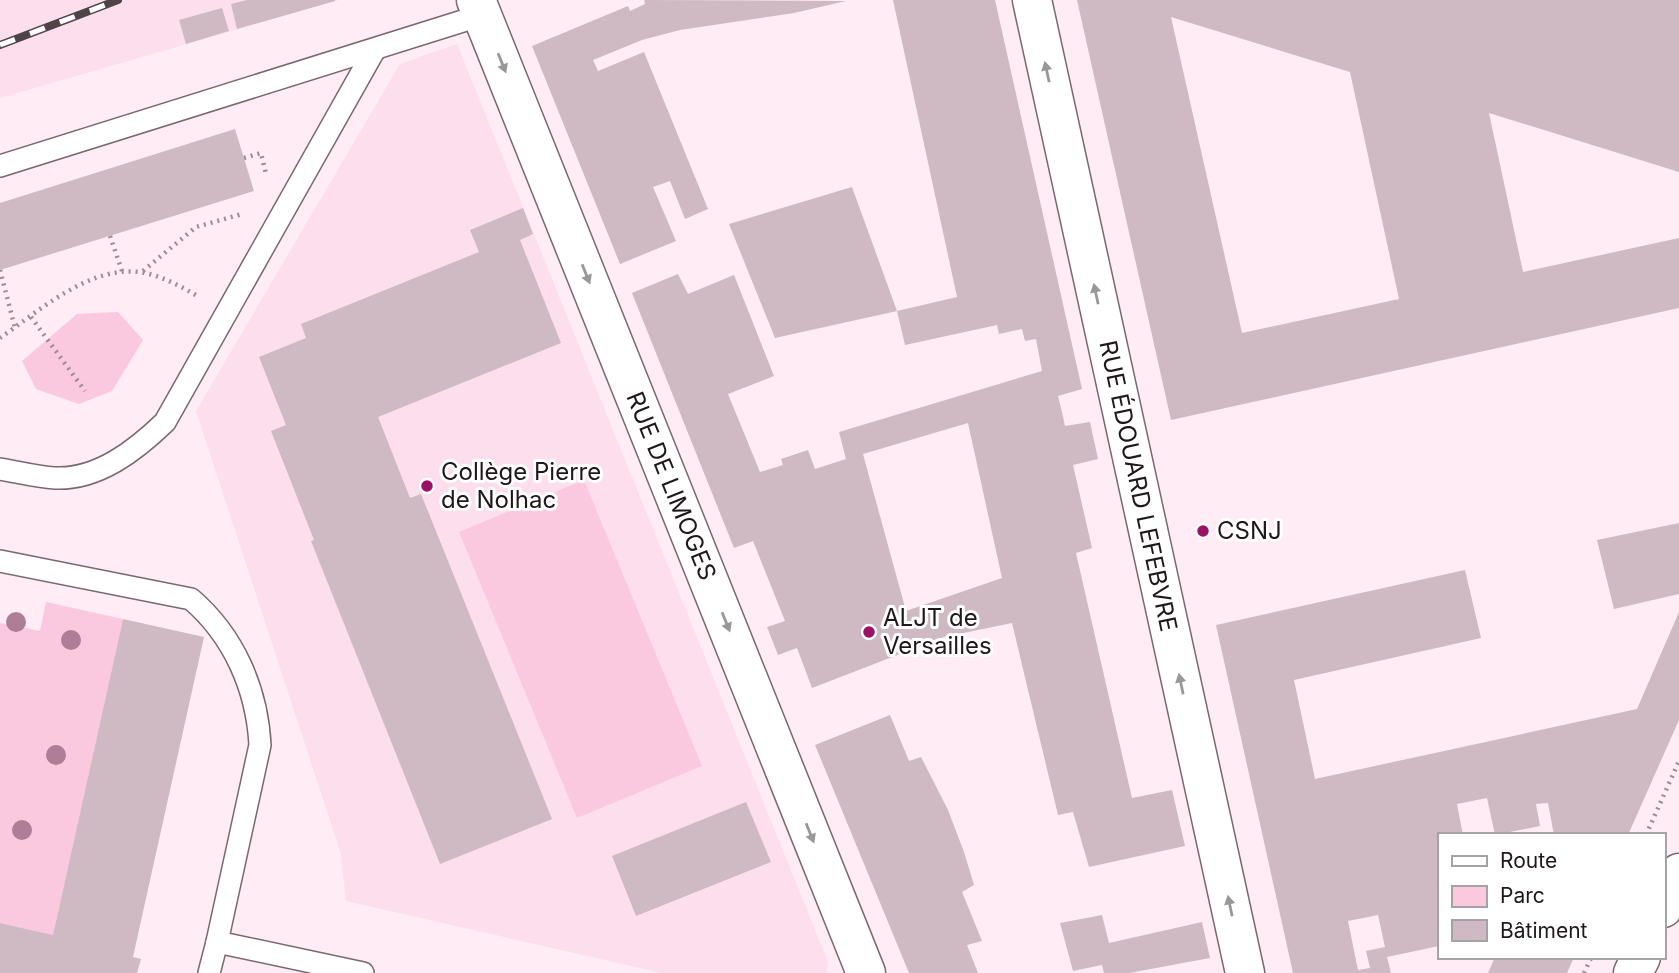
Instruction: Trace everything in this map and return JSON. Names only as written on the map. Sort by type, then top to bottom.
[{"type":"street","name":"RUE ÉDOUARD LEFEBVRE","points":[[1032,0],[1245,973]]},
{"type":"street","name":"RUE DE LIMOGES","points":[[479,7],[866,973]]},
{"type":"street","points":[[1665,904],[1679,873]]},
{"type":"lane","points":[[0,166],[375,49],[479,7]]},
{"type":"lane","points":[[0,469],[57,478],[102,468],[135,450],[165,422],[375,49]]},
{"type":"lane","points":[[0,561],[191,599],[224,633],[253,699],[260,745],[209,973]]},
{"type":"lane","points":[[216,942],[363,973]]},
{"type":"path","points":[[244,158],[261,153],[268,186]]},
{"type":"path","points":[[142,272],[196,227],[246,213]]},
{"type":"path","points":[[110,236],[123,274]]},
{"type":"path","points":[[0,271],[15,328]]},
{"type":"path","points":[[0,338],[69,287],[123,274],[142,272],[174,283],[226,313]]},
{"type":"path","points":[[31,317],[85,391]]},
{"type":"path","points":[[1647,833],[1679,761]]},
{"type":"shaded area","points":[[0,0],[339,0],[0,98]]},
{"type":"shaded area","name":"Collège Pierre de Nolhac","points":[[457,44],[828,962],[826,973],[662,973],[346,901],[341,854],[196,411],[400,64]]},
{"type":"green space","points":[[118,312],[143,340],[112,391],[79,404],[36,389],[22,361],[77,314]]},
{"type":"green space","points":[[584,480],[702,766],[577,818],[459,532]]},
{"type":"green space","points":[[46,602],[123,619],[53,935],[0,923],[0,623],[40,631]]},
{"type":"building","points":[[247,0],[335,1],[237,29],[231,4]]},
{"type":"building","points":[[644,0],[846,1],[794,13],[680,30],[642,40],[593,60],[598,71],[644,52],[708,209],[685,219],[670,181],[653,187],[676,241],[620,264],[532,46],[628,6],[630,11],[645,4]]},
{"type":"building","points":[[893,0],[995,0],[1082,389],[1058,396],[1065,426],[1090,422],[1098,459],[1073,465],[1092,548],[1076,553],[1132,798],[1172,790],[1185,846],[1089,867],[1073,812],[1058,815],[1012,623],[944,637],[812,688],[797,648],[778,655],[767,627],[785,621],[753,541],[734,548],[632,293],[678,274],[688,294],[734,275],[774,376],[728,394],[760,472],[783,465],[781,459],[808,450],[815,469],[846,459],[839,432],[1042,371],[1036,339],[1025,341],[1022,329],[999,334],[997,325],[905,345],[897,311],[957,297]],"holes":[[[968,423],[1002,578],[906,611],[863,454]]]},
{"type":"building","points":[[1077,0],[1679,0],[1679,172],[1489,113],[1523,272],[1679,238],[1679,308],[1171,420]],"holes":[[[1171,17],[1350,72],[1399,299],[1242,333]]]},
{"type":"building","points":[[222,8],[229,31],[186,44],[179,20]]},
{"type":"building","points":[[235,129],[254,191],[0,270],[0,203]]},
{"type":"building","points":[[852,187],[897,311],[775,338],[729,224]]},
{"type":"building","points":[[523,208],[533,234],[520,240],[561,343],[378,417],[410,498],[421,494],[552,819],[440,864],[311,541],[314,540],[271,431],[286,425],[259,357],[306,338],[301,324],[479,252],[470,230]]},
{"type":"building","points":[[1679,523],[1679,594],[1614,609],[1597,540]]},
{"type":"building","points":[[1465,570],[1481,638],[1294,680],[1315,779],[1637,709],[1679,612],[1679,720],[1629,833],[1554,833],[1548,803],[1536,804],[1540,826],[1495,833],[1487,798],[1457,804],[1463,833],[1438,833],[1438,946],[1387,957],[1391,973],[1293,973],[1216,625]],"holes":[[[1378,915],[1385,947],[1366,951],[1370,968],[1358,970],[1348,921]]]},
{"type":"building","points":[[123,619],[204,637],[133,957],[141,959],[137,973],[0,973],[0,923],[53,935]]},
{"type":"building","points":[[890,715],[909,761],[921,757],[948,810],[964,852],[974,885],[962,892],[982,941],[967,945],[978,973],[909,973],[815,745]]},
{"type":"building","points":[[746,802],[771,862],[636,916],[612,856]]},
{"type":"building","points":[[1102,915],[1109,943],[1202,922],[1210,958],[1129,973],[1104,973],[1102,965],[1073,971],[1060,923]]},
{"type":"building","points":[[1494,959],[1573,959],[1567,973],[1488,973]]},
{"type":"railway","points":[[0,45],[118,0]]},
{"type":"place","name":"Collège Pierre de Nolhac","points":[[427,486]]},
{"type":"place","name":"CSNJ","points":[[1203,531]]},
{"type":"place","name":"ALJT de Versailles","points":[[869,632]]}]
